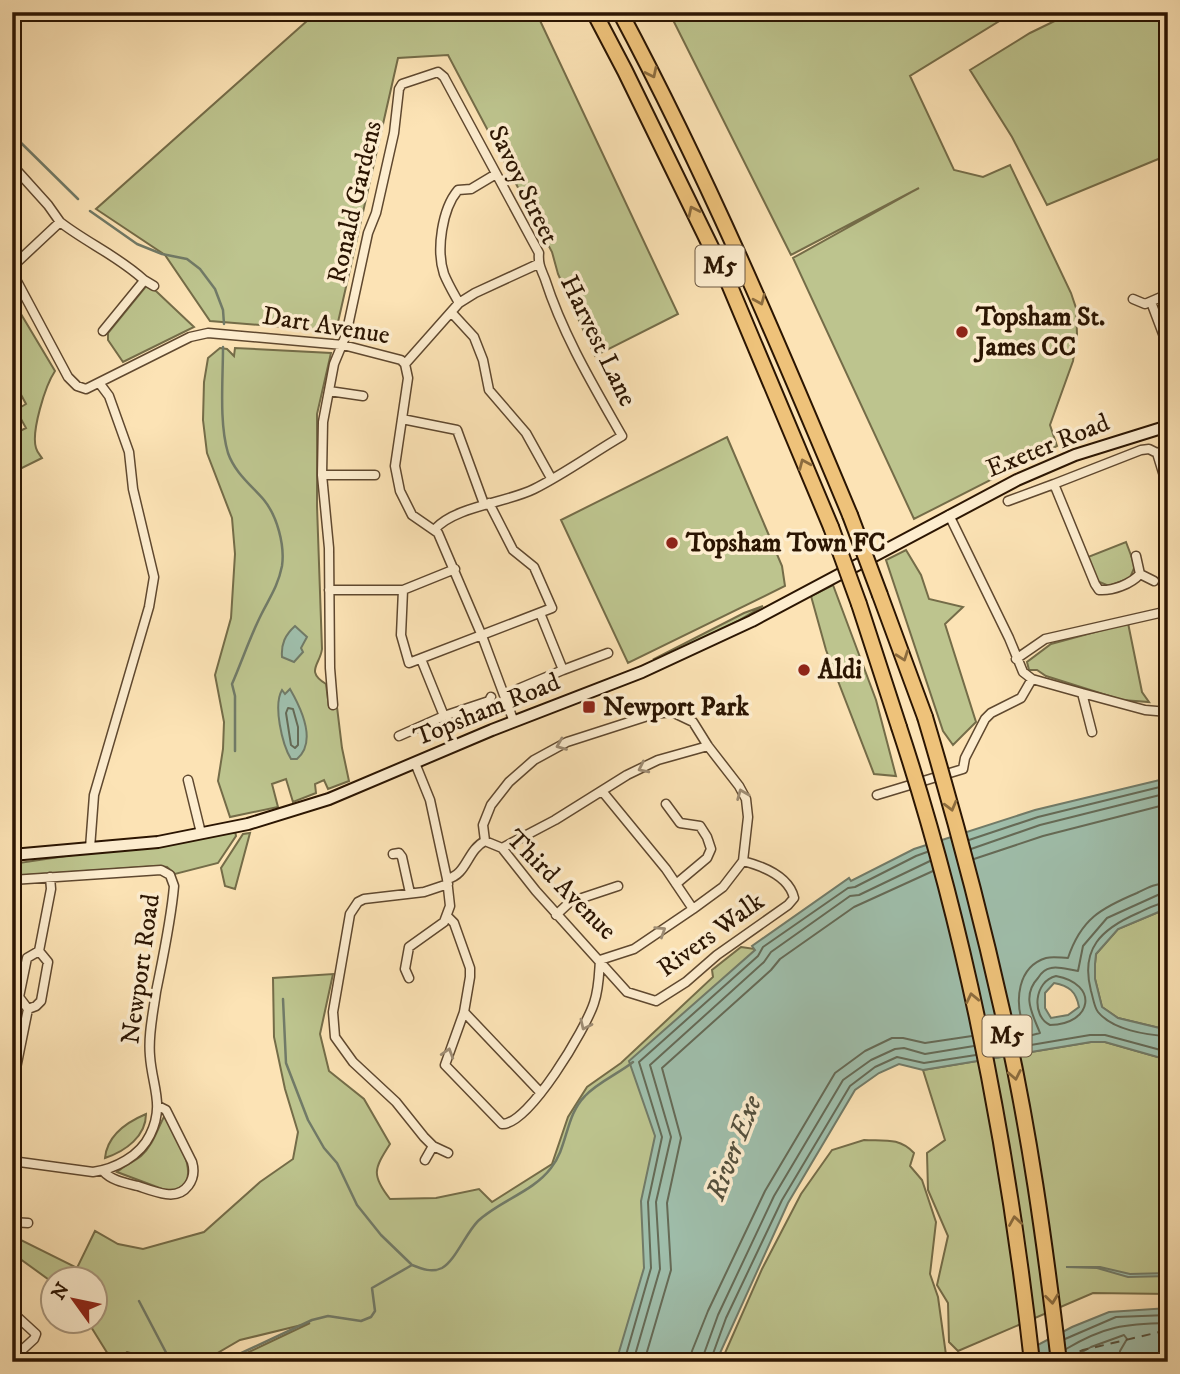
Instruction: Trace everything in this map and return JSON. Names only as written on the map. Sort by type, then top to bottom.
[{"type":"highway","name":"M5","points":[[594,12],[729,284],[831,527],[899,727],[953,913],[1000,1126],[1022,1272],[1032,1362]]},
{"type":"highway","name":"M5","points":[[620,12],[749,276],[850,515],[925,717],[1003,1012],[1046,1253],[1059,1362]]},
{"type":"street","name":"Savoy Street","points":[[405,364],[459,303],[538,264],[539,253],[442,74],[438,72],[417,80]]},
{"type":"street","name":"Ronald Gardens","points":[[343,345],[394,133],[399,89],[402,84],[417,80]]},
{"type":"street","points":[[12,165],[60,222],[81,238],[124,262],[154,286]]},
{"type":"street","points":[[459,303],[444,273],[441,233],[446,207],[458,190],[471,189],[496,174]]},
{"type":"street","points":[[60,222],[12,270],[71,382],[86,389],[100,384],[109,396],[129,452],[139,516],[154,577],[149,607],[94,795],[90,848]]},
{"type":"street","name":"Harvest Lane","points":[[538,264],[547,292],[590,383],[622,436],[551,478]]},
{"type":"street","points":[[103,331],[144,279]]},
{"type":"street","points":[[1132,299],[1145,304],[1168,294]]},
{"type":"street","points":[[1151,302],[1168,347]]},
{"type":"street","points":[[435,529],[441,522],[531,491],[551,478],[526,433],[489,390],[483,360],[474,337],[451,312]]},
{"type":"street","name":"Dart Avenue","points":[[100,384],[190,337],[208,332],[343,345],[393,357],[405,364],[408,378],[395,466],[400,491],[412,515],[422,524],[435,529],[455,569],[514,722]]},
{"type":"street","points":[[333,705],[327,522],[322,475],[323,422],[334,365],[343,345]]},
{"type":"street","points":[[329,391],[363,396]]},
{"type":"street","points":[[402,419],[457,430],[487,504],[513,550],[534,568],[552,608],[409,663],[402,646],[403,590]]},
{"type":"street","name":"Exeter Road","points":[[949,514],[1075,455],[1168,426]]},
{"type":"street","points":[[1008,501],[1149,449],[1157,453],[1168,489]]},
{"type":"street","points":[[1157,453],[1168,449]]},
{"type":"street","points":[[322,475],[375,475]]},
{"type":"street","points":[[1054,484],[1099,590],[1133,581],[1140,574]]},
{"type":"street","points":[[949,514],[1023,672],[1032,679],[1082,693],[1145,710],[1168,712]]},
{"type":"street","name":"Topsham Road","points":[[12,855],[159,842],[248,824],[309,806],[642,673],[695,649],[949,514]]},
{"type":"street","points":[[1136,556],[1140,574]]},
{"type":"street","points":[[329,590],[403,590],[455,569]]},
{"type":"street","points":[[1140,574],[1154,581]]},
{"type":"street","points":[[1016,659],[1045,639],[1168,611]]},
{"type":"street","points":[[540,613],[563,670]]},
{"type":"street","points":[[518,689],[608,653]]},
{"type":"street","points":[[421,659],[444,716]]},
{"type":"street","points":[[877,795],[963,769],[965,758],[985,719],[991,713],[1021,698],[1032,679]]},
{"type":"street","points":[[1082,693],[1092,732]]},
{"type":"street","points":[[399,736],[444,716],[489,701],[491,697]]},
{"type":"street","points":[[449,1153],[433,1146],[396,1102],[352,1062],[339,1045],[333,1012],[350,914],[358,902],[370,897],[410,893],[447,882],[458,875],[475,848],[485,841],[483,825],[486,814],[499,793],[528,765],[556,747],[634,720],[672,712],[694,722],[746,799],[748,817],[743,861]]},
{"type":"street","points":[[502,848],[658,760],[708,746]]},
{"type":"street","points":[[409,978],[405,969],[409,947],[448,917],[450,906],[430,800],[415,763]]},
{"type":"street","points":[[188,780],[201,834]]},
{"type":"street","points":[[601,791],[693,909]]},
{"type":"street","points":[[666,804],[680,823],[700,826],[711,849],[706,858],[676,884]]},
{"type":"street","name":"Third Avenue","points":[[485,841],[502,848],[556,915],[600,960],[634,949],[693,909],[723,887],[743,861]]},
{"type":"street","points":[[393,854],[399,853],[402,857],[410,893]]},
{"type":"street","name":"Rivers Walk","points":[[600,960],[627,992],[656,1001],[686,982],[717,954],[788,905],[794,898],[793,891],[771,871],[761,865],[743,861]]},
{"type":"street","name":"Newport Road","points":[[12,1161],[93,1172],[114,1167],[143,1146],[154,1126],[158,1106],[150,1055],[150,1028],[173,904],[172,879],[161,870],[50,877]]},
{"type":"street","points":[[12,880],[50,877],[51,890],[39,951],[27,958],[19,996],[27,1009],[12,1088]]},
{"type":"street","points":[[556,915],[570,902],[618,886]]},
{"type":"street","points":[[448,917],[454,923],[470,968],[464,1012],[445,1061],[446,1067],[502,1124],[510,1122],[540,1092],[565,1060],[588,1020],[597,994],[600,960]]},
{"type":"street","points":[[27,1009],[41,1002],[48,962],[39,951]]},
{"type":"street","points":[[464,1012],[540,1092]]},
{"type":"street","name":"Newport Road","points":[[103,1171],[119,1181],[165,1194],[178,1193],[190,1184],[195,1171],[192,1162],[166,1110],[158,1106]]},
{"type":"street","points":[[425,1160],[433,1146]]},
{"type":"street","points":[[12,1222],[28,1223]]},
{"type":"street","points":[[12,1312],[36,1334],[22,1350],[15,1347],[12,1337]]},
{"type":"green space","points":[[317,12],[536,12],[678,314],[595,356],[558,274],[552,252],[448,55],[398,58],[336,331],[210,321],[165,255],[96,209]]},
{"type":"green space","points":[[669,12],[1014,12],[910,76],[954,170],[983,177],[1010,165],[1071,293],[1076,308],[1077,334],[1073,361],[1050,425],[1057,446],[914,519],[793,258],[919,188],[791,255]]},
{"type":"green space","points":[[1073,12],[1168,12],[1168,155],[1047,205],[1012,137],[970,70],[1030,33]]},
{"type":"green space","points":[[147,285],[194,327],[123,362],[108,340],[108,333]]},
{"type":"green space","points":[[15,304],[55,371],[43,398],[35,431],[36,448],[42,458],[12,473],[12,435],[26,428],[16,410],[26,404],[12,378],[12,306]]},
{"type":"green space","points":[[220,348],[227,349],[234,356],[235,348],[331,353],[317,414],[322,649],[315,671],[326,684],[329,707],[337,707],[349,781],[328,789],[324,780],[315,784],[316,793],[293,802],[286,779],[272,784],[278,807],[230,817],[218,781],[224,722],[215,675],[231,618],[235,554],[232,518],[207,453],[203,420],[208,358]]},
{"type":"green space","name":"Topsham Town FC","points":[[727,437],[782,566],[785,586],[628,663],[561,520]]},
{"type":"green space","points":[[1126,542],[1135,566],[1130,578],[1109,586],[1097,581],[1088,557]]},
{"type":"green space","points":[[906,550],[921,575],[929,599],[963,607],[945,624],[976,722],[953,745],[943,731],[886,560]]},
{"type":"green space","points":[[833,585],[876,700],[896,776],[874,774],[826,650],[811,596]]},
{"type":"green space","points":[[763,606],[656,661],[654,659],[744,613]]},
{"type":"green space","points":[[1128,623],[1142,692],[1149,702],[1122,700],[1046,676],[1037,670],[1029,670],[1027,662],[1051,644]]},
{"type":"green space","points":[[235,831],[236,836],[218,863],[175,874],[167,867],[158,866],[12,876],[12,864]]},
{"type":"green space","points":[[250,833],[235,889],[225,886],[221,868],[243,834]]},
{"type":"green space","points":[[1168,908],[1168,1030],[1118,1018],[1102,1007],[1095,979],[1095,964],[1096,954],[1118,929]]},
{"type":"green space","points":[[741,947],[755,949],[632,1362],[228,1362],[310,1323],[240,1340],[202,1362],[151,1362],[145,1357],[127,1352],[125,1354],[129,1362],[107,1362],[111,1359],[97,1336],[108,1336],[108,1266],[78,1266],[95,1231],[118,1244],[143,1249],[204,1232],[260,1182],[293,1159],[298,1132],[274,1037],[273,978],[333,974],[320,1034],[329,1071],[364,1099],[390,1144],[378,1166],[377,1178],[390,1199],[436,1198],[479,1189],[492,1202],[552,1164],[568,1117],[587,1087],[621,1063],[713,977],[712,970]]},
{"type":"green space","points":[[1091,1042],[1105,1042],[1168,1060],[1168,1294],[1093,1293],[958,1351],[949,1342],[948,1303],[937,1285],[948,1236],[928,1190],[927,1153],[945,1140],[923,1070]]},
{"type":"green space","points":[[146,1114],[139,1136],[120,1151],[105,1158],[110,1143],[119,1131]]},
{"type":"green space","points":[[165,1115],[182,1148],[188,1173],[186,1182],[179,1188],[165,1190],[117,1172],[145,1151]]},
{"type":"green space","points":[[864,1140],[897,1142],[914,1153],[910,1166],[922,1180],[936,1222],[930,1274],[938,1297],[947,1362],[721,1362],[762,1269],[801,1194],[832,1150]]},
{"type":"green space","points":[[13,1236],[73,1266],[38,1266],[38,1272],[12,1253]]},
{"type":"water","points":[[295,626],[307,637],[301,648],[303,652],[294,662],[282,657],[282,652],[284,640]]},
{"type":"water","points":[[290,689],[299,706],[306,734],[306,744],[297,759],[291,759],[282,735],[278,705],[282,690],[285,694]]},
{"type":"water","name":"River Exe","points":[[1168,778],[1168,908],[1118,929],[1096,954],[1095,979],[1102,1007],[1118,1018],[1168,1030],[1168,1060],[1105,1042],[1091,1042],[923,1070],[899,1064],[879,1073],[855,1090],[788,1203],[716,1362],[616,1362],[644,1268],[641,1201],[655,1136],[629,1061],[755,950],[752,946],[849,878],[851,881],[914,849],[1035,810]],"holes":[[[1054,983],[1074,993],[1079,1007],[1068,1015],[1051,1018],[1045,1008],[1045,993]]]},
{"type":"water","points":[[1066,1267],[1100,1267],[1130,1274],[1168,1273],[1168,1276],[1128,1277],[1097,1268]]},
{"type":"water","points":[[1168,1308],[1168,1356],[1123,1362],[1005,1362],[1072,1327],[1109,1312]]},
{"type":"waterway","points":[[12,134],[78,199]]},
{"type":"waterway","points":[[90,211],[137,244],[162,254],[187,259],[200,269],[215,289],[223,310],[224,324]]},
{"type":"waterway","points":[[223,347],[222,415],[228,453],[239,473],[273,514],[283,558],[276,586],[257,623],[232,684],[235,696],[235,751]]},
{"type":"waterway","points":[[283,999],[286,1063],[308,1120],[324,1148],[337,1163],[357,1205],[381,1235],[411,1264]]},
{"type":"waterway","points":[[222,1362],[312,1320],[328,1316],[361,1321],[371,1317],[375,1311],[372,1288],[412,1265],[431,1270],[442,1268],[478,1221],[544,1176],[557,1160],[578,1104],[596,1086],[633,1062]]},
{"type":"waterway","points":[[139,1301],[171,1362]]},
{"type":"ferry route","points":[[1065,1358],[1083,1350],[1168,1330]]},
{"type":"place","name":"Topsham St. James CC","points":[[962,332]]},
{"type":"place","name":"Topsham Town FC","points":[[672,543]]},
{"type":"place","name":"Aldi","points":[[804,670]]},
{"type":"place","name":"Newport Park","points":[[589,707]]}]
